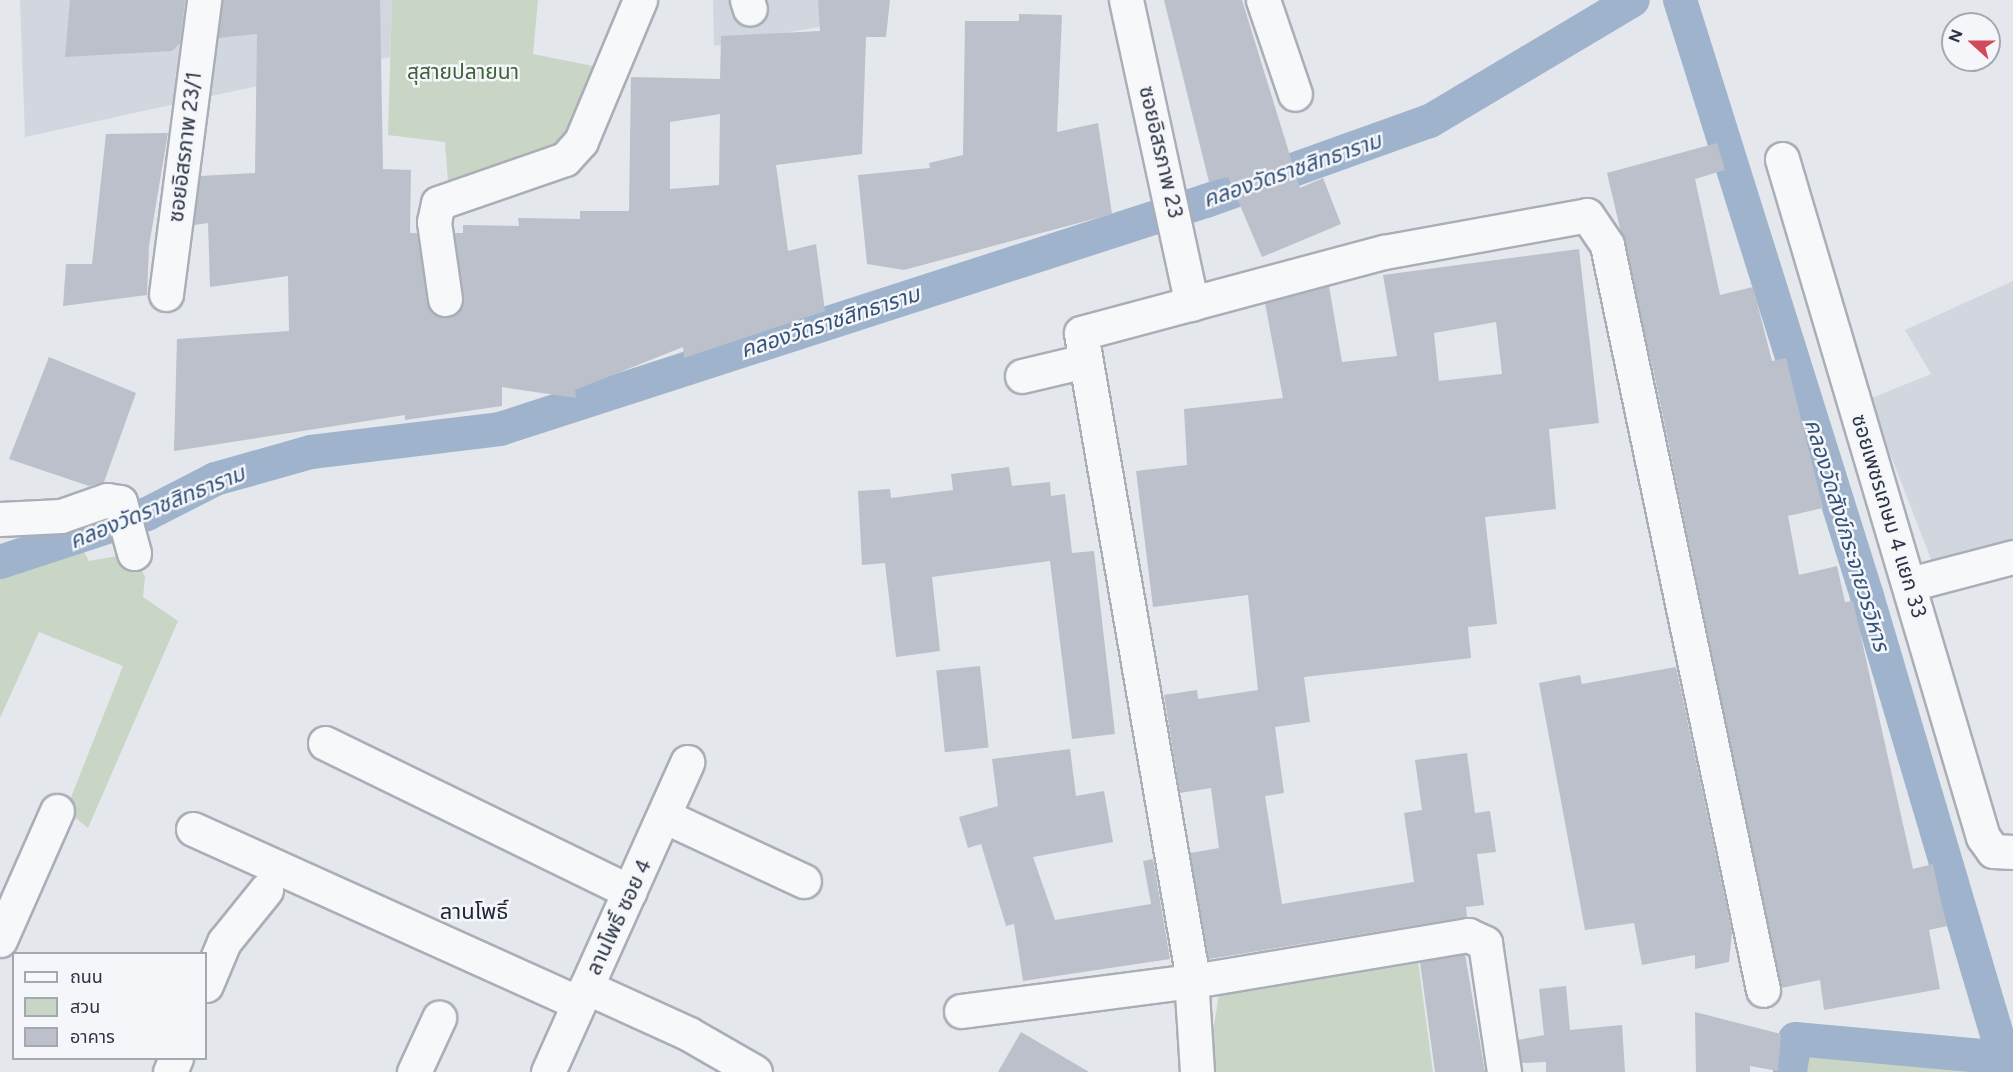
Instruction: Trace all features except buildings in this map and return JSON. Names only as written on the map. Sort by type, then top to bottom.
[{"type":"street","name":"ซอยอิสรภาพ 23/1","points":[[166,294],[204,0]]},
{"type":"street","points":[[445,299],[434,222],[438,203],[565,159],[581,141],[640,0]]},
{"type":"street","name":"ซอยอิสรภาพ 23","points":[[1126,0],[1180,234],[1192,304]]},
{"type":"street","points":[[1263,0],[1295,94]]},
{"type":"street","name":"ซอยเพชรเกษม 4 แยก 33","points":[[1782,159],[1910,584],[1983,837],[1993,851],[2013,852]]},
{"type":"street","points":[[1197,1072],[1193,981],[1081,333],[1384,252],[1587,215],[1607,245],[1763,990]]},
{"type":"street","points":[[1022,376],[1085,361]]},
{"type":"street","points":[[0,519],[61,516],[116,506],[134,553]]},
{"type":"street","points":[[1910,584],[2013,558]]},
{"type":"street","points":[[325,743],[630,892]]},
{"type":"street","name":"ลานโพธิ์ ซอย 4","points":[[548,1072],[666,817],[687,762]]},
{"type":"street","points":[[0,940],[7,907],[57,811]]},
{"type":"street","points":[[666,817],[804,881]]},
{"type":"street","points":[[193,829],[582,995],[689,1034],[755,1072]]},
{"type":"street","points":[[207,983],[224,942],[266,890]]},
{"type":"street","points":[[961,1011],[1193,981],[1468,935],[1485,943],[1504,1072]]},
{"type":"street","points":[[414,1072],[439,1018]]},
{"type":"shaded area","points":[[20,0],[392,0],[390,57],[25,137]]},
{"type":"shaded area","points":[[713,0],[833,0],[835,24],[714,46]]},
{"type":"shaded area","points":[[2013,281],[2013,543],[1932,562],[1869,399],[1931,374],[1905,330]]},
{"type":"green space","name":"สุสายปลายนา","points":[[392,0],[538,0],[533,54],[598,67],[579,131],[547,159],[448,182],[445,142],[388,135]]},
{"type":"green space","points":[[83,550],[89,561],[134,553],[145,577],[143,597],[178,621],[88,828],[66,810],[123,666],[39,632],[0,718],[0,573]]},
{"type":"green space","points":[[1418,961],[1433,1072],[1206,1072],[1219,995]]},
{"type":"green space","points":[[1801,1049],[1998,1069],[1999,1072],[1801,1072]]},
{"type":"waterway","name":"คลองวัดราชสิทธาราม","points":[[0,562],[147,514],[215,479],[311,452],[500,429],[1206,201],[1430,121],[1633,0]]},
{"type":"waterway","name":"คลองวัดสังข์กระจายวรวิหาร","points":[[1680,0],[1867,596],[2008,1072]]},
{"type":"waterway","points":[[1790,1072],[1795,1039],[2004,1058]]},
{"type":"district","name":"ลานโพธิ์","points":[[474,912]]}]
